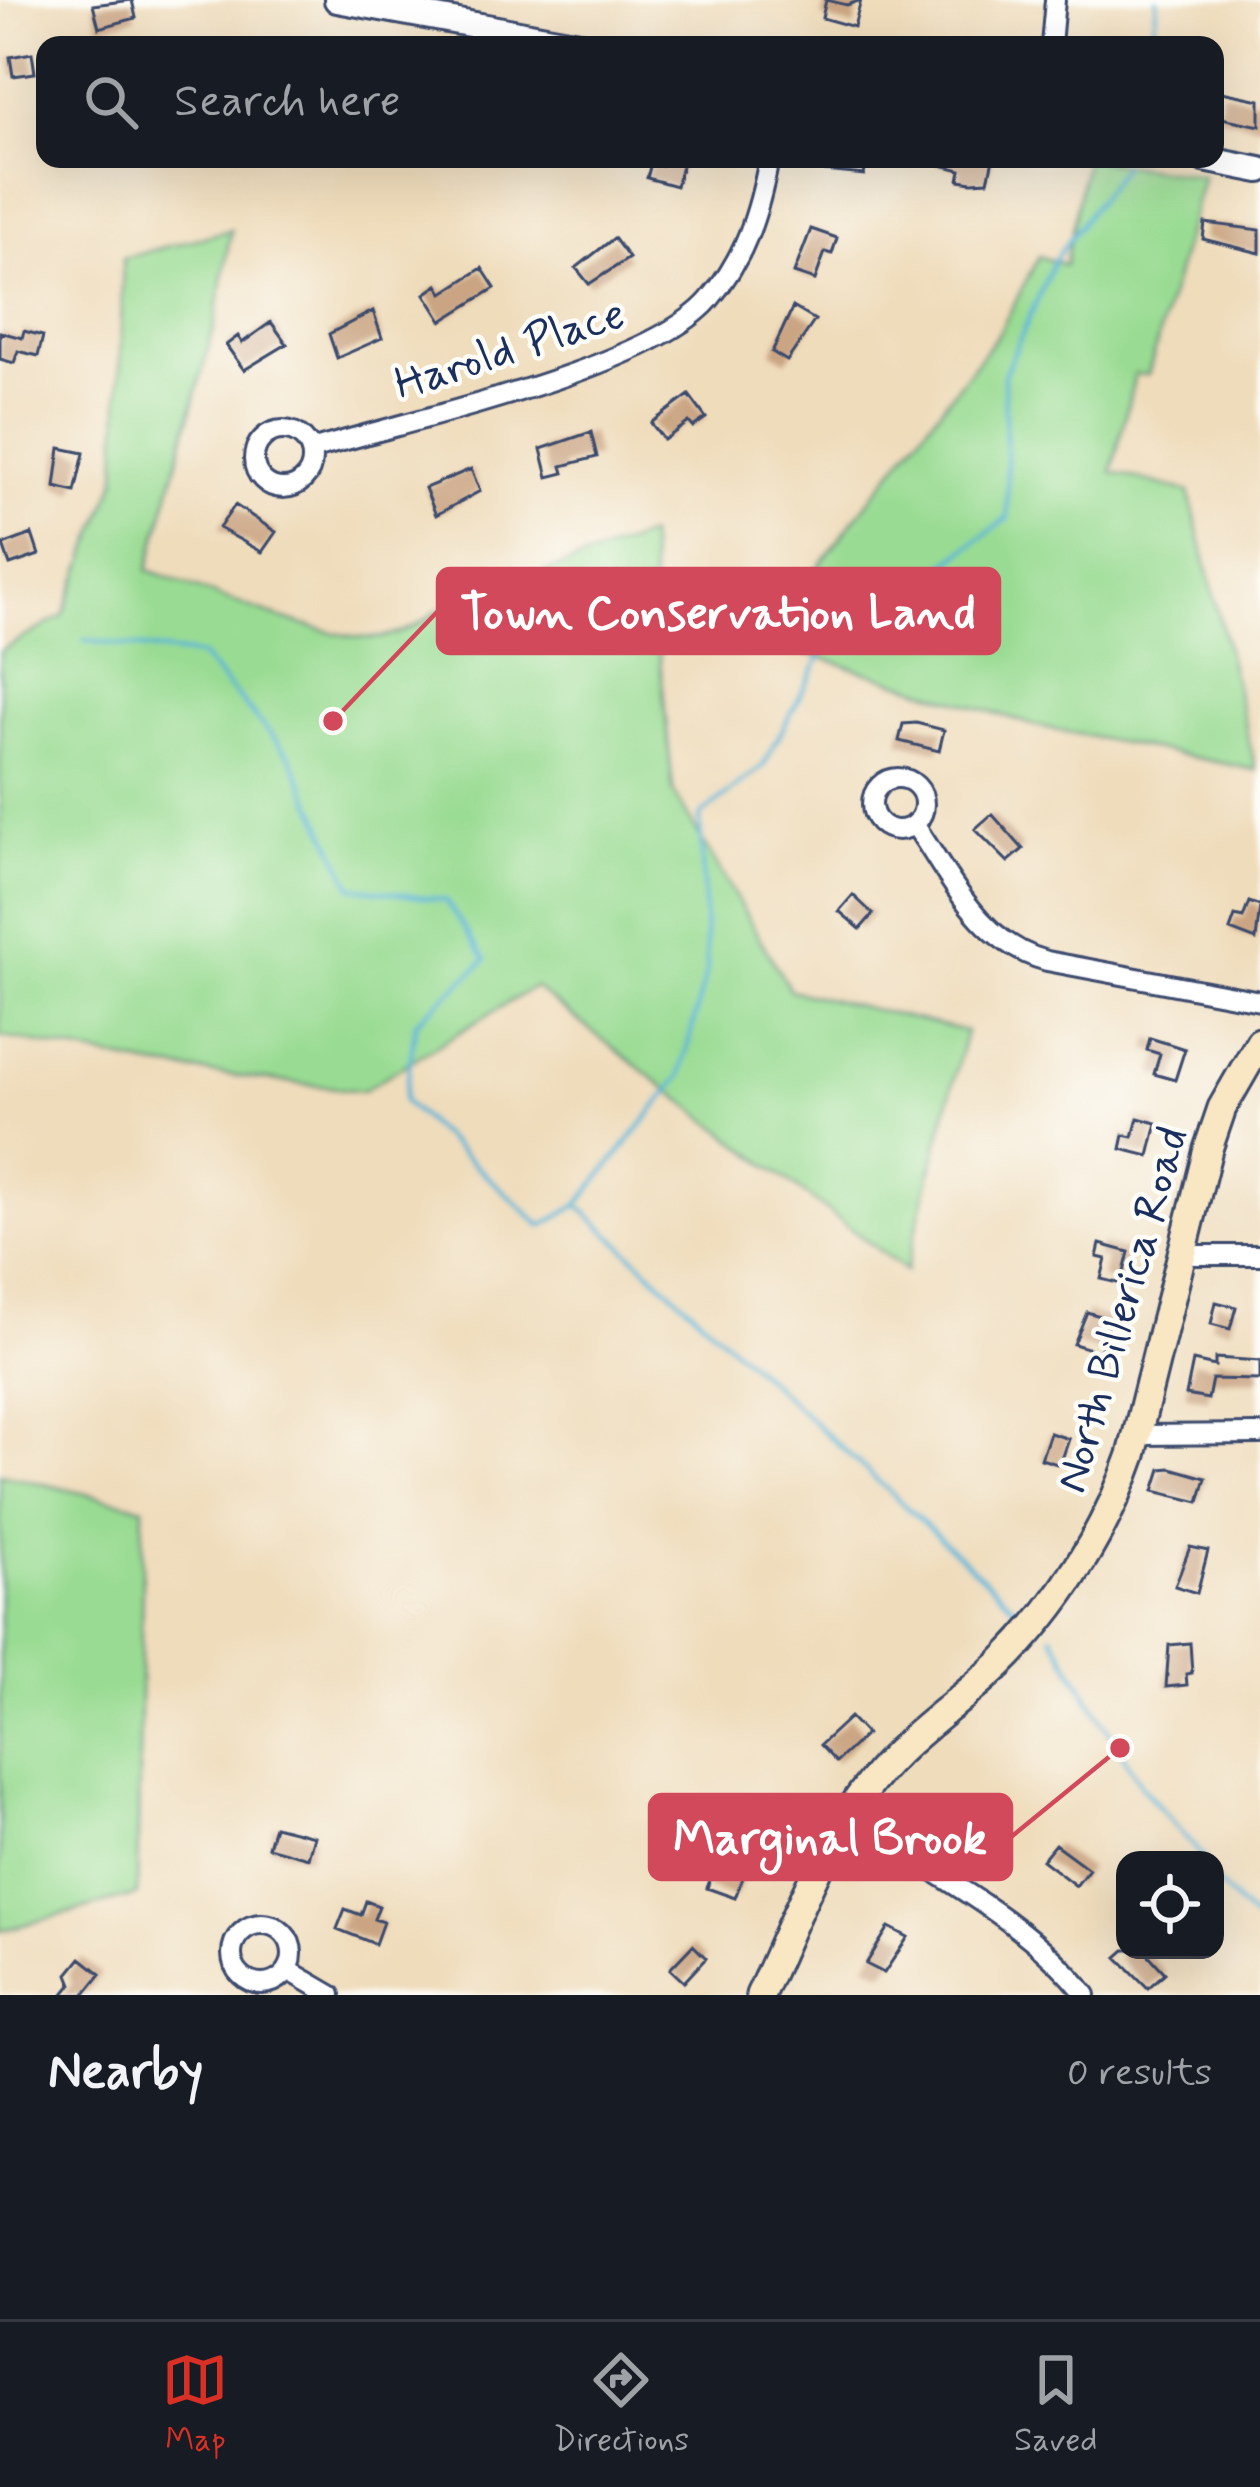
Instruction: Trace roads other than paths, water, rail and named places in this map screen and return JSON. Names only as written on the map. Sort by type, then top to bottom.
[{"type":"main road","name":"North Billerica Road","points":[[760,1995],[848,1817],[907,1740],[1001,1663],[1059,1596],[1114,1502],[1222,1108],[1260,1042]]},
{"type":"street","points":[[337,0],[535,36]]},
{"type":"street","points":[[1052,36],[1055,0]]},
{"type":"street","points":[[1224,163],[1260,170]]},
{"type":"street","name":"Harold Place","points":[[310,450],[657,341],[706,302],[729,274],[747,242],[768,168]]},
{"type":"street","points":[[914,824],[977,919],[1013,949],[1047,961],[1260,1000]]},
{"type":"street","points":[[1179,1255],[1260,1255]]},
{"type":"street","points":[[1136,1435],[1260,1434]]},
{"type":"street","points":[[848,1817],[1027,1937],[1064,1967],[1086,1995]]},
{"type":"street","points":[[288,1970],[331,1995]]},
{"type":"waterway","points":[[1153,36],[1157,0]]},
{"type":"waterway","points":[[84,640],[201,656],[290,756],[352,887],[445,900],[486,960],[416,1022],[404,1101],[542,1226],[578,1205],[680,1077],[707,968],[700,816],[764,765],[822,654],[1008,518],[1004,375],[1055,259],[1122,168]]},
{"type":"waterway","points":[[578,1205],[1021,1613]]},
{"type":"waterway","points":[[1052,1635],[1142,1787],[1197,1851]]},
{"type":"waterway","points":[[1224,1890],[1260,1926]]},
{"type":"place","name":"Town Conservation Land","points":[[333,721]]},
{"type":"place","name":"Marginal Brook","points":[[1120,1748]]}]
